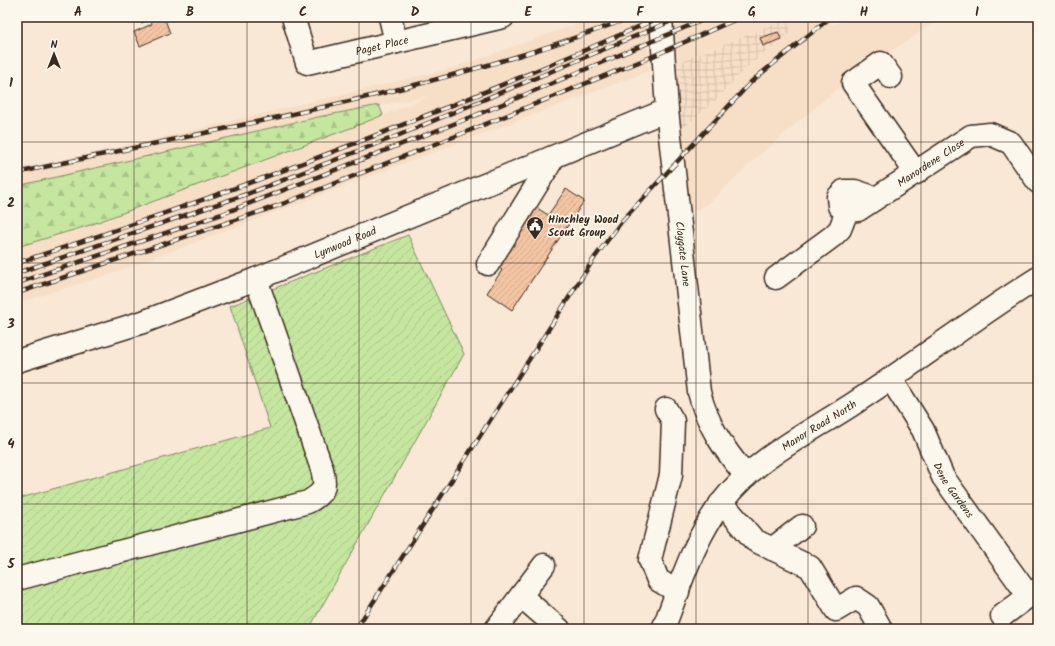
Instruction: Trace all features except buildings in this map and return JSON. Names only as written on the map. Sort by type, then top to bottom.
[{"type":"street","name":"Paget Place","points":[[293,17],[308,63],[503,17]]},
{"type":"street","points":[[390,17],[396,42]]},
{"type":"street","name":"Claygate Lane","points":[[661,17],[667,110],[699,392],[704,411],[715,436],[746,476]]},
{"type":"street","points":[[891,77],[881,63],[853,83],[916,172]]},
{"type":"street","name":"Lynwood Road","points":[[17,361],[143,322],[256,279],[667,110]]},
{"type":"street","name":"Manordene Close","points":[[776,278],[833,236],[840,229],[847,211],[839,206],[838,197],[844,191],[855,191],[876,198],[972,136],[990,134],[1011,143],[1038,182]]},
{"type":"street","points":[[488,264],[554,157]]},
{"type":"street","name":"Manor Road North","points":[[667,627],[678,592],[700,538],[711,516],[746,476],[794,442],[891,379],[1038,278]]},
{"type":"street","points":[[17,579],[308,502],[322,494],[326,482],[256,279]]},
{"type":"street","name":"Dene Gardens","points":[[891,379],[924,430],[942,477],[1033,592],[1002,616]]},
{"type":"street","points":[[666,409],[673,421],[671,476],[650,560],[658,580],[678,592]]},
{"type":"street","points":[[720,504],[732,514],[754,540],[810,567],[836,610],[856,598],[868,606],[881,629]]},
{"type":"street","points":[[772,549],[802,526]]},
{"type":"street","points":[[496,629],[544,565]]},
{"type":"street","points":[[521,596],[559,629]]},
{"type":"shaded area","points":[[596,17],[646,17],[649,71],[111,274],[17,303],[17,247],[90,225],[356,126],[430,96],[318,117],[17,186],[17,169],[152,140],[453,68]]},
{"type":"shaded area","points":[[671,17],[842,17],[830,25],[855,17],[942,17],[839,87],[754,160],[708,204],[687,214],[681,130],[717,99],[745,69],[792,31],[786,19],[675,64]]},
{"type":"shaded area","points":[[786,19],[792,31],[745,69],[717,99],[681,130],[675,64]]},
{"type":"green space","points":[[379,105],[383,115],[356,126],[90,225],[17,247],[17,186],[318,117]]},
{"type":"green space","points":[[408,235],[464,354],[309,629],[17,629],[17,499],[270,428],[230,306]]},
{"type":"railway","points":[[17,173],[405,88],[557,44],[632,17]]},
{"type":"railway","points":[[17,263],[180,208],[342,148],[503,85],[661,17]]},
{"type":"railway","points":[[17,273],[247,194],[397,136],[681,17]]},
{"type":"railway","points":[[17,283],[222,214],[474,116],[710,17]]},
{"type":"railway","points":[[17,293],[277,206],[461,134],[651,57],[741,17]]},
{"type":"railway","points":[[356,629],[595,257],[622,221],[752,81],[831,17]]},
{"type":"place","name":"Hinchley Wood Scout Group","points":[[535,240]]}]
